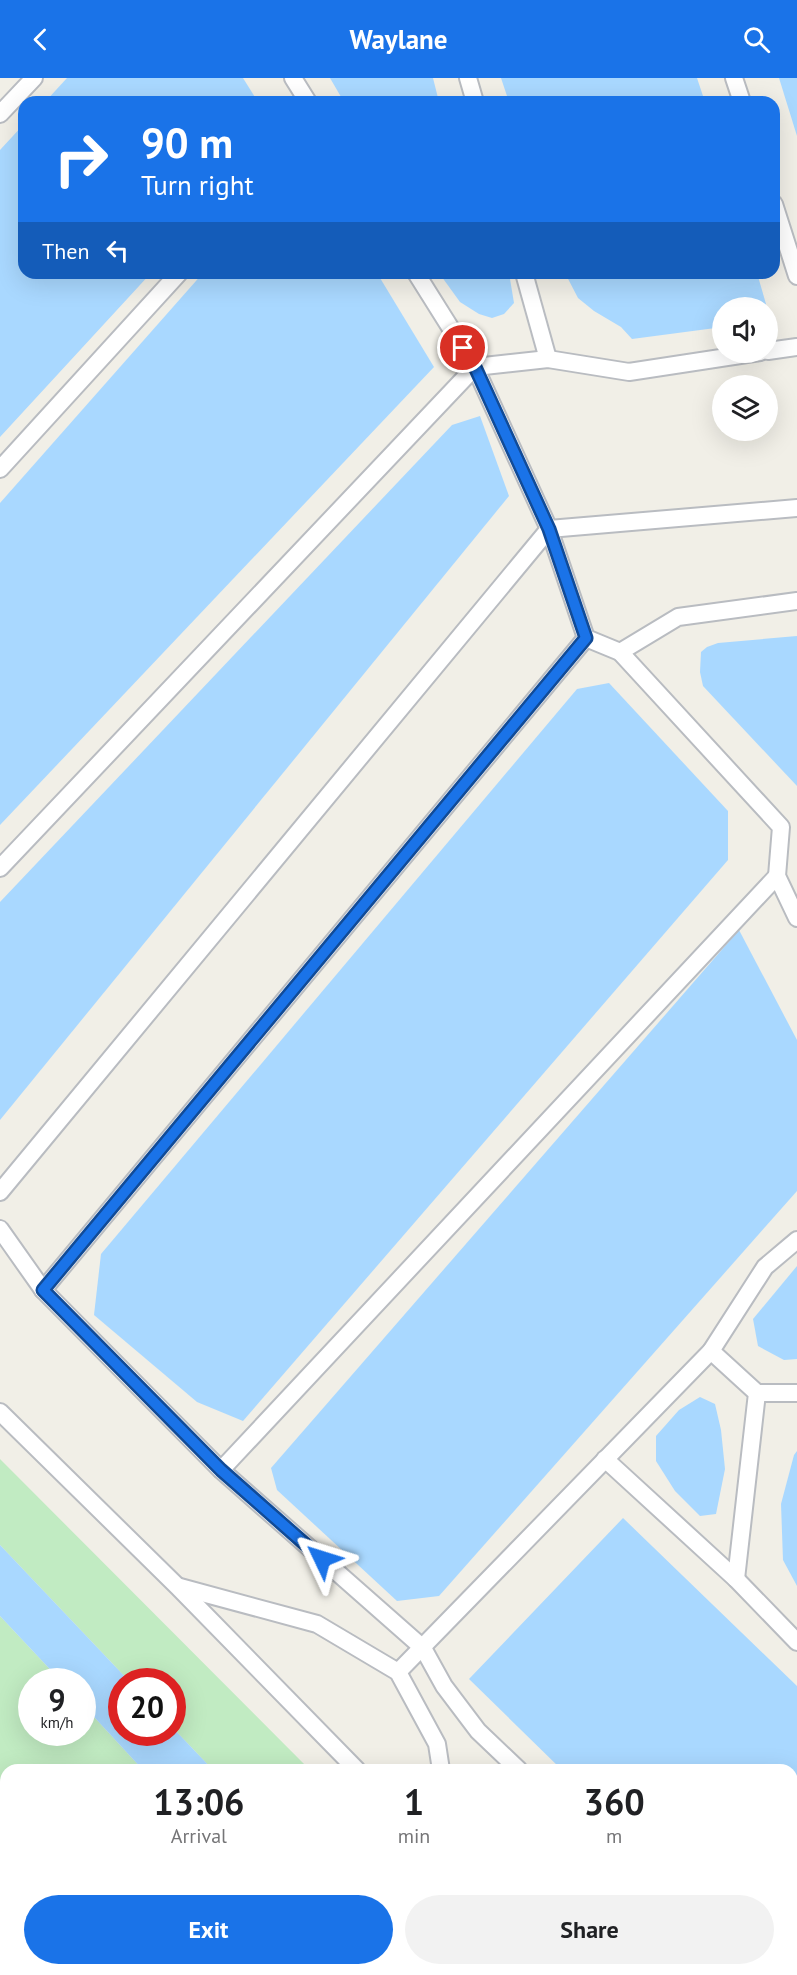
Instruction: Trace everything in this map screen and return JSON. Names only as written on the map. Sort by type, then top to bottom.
[{"type":"lane","points":[[0,114],[34,78]]},
{"type":"lane","points":[[293,78],[304,96]]},
{"type":"lane","points":[[468,78],[473,96]]},
{"type":"lane","points":[[734,78],[740,96]]},
{"type":"lane","points":[[780,223],[797,276]]},
{"type":"lane","points":[[0,469],[174,279]]},
{"type":"lane","points":[[420,279],[475,367],[549,529],[586,638],[620,652],[781,827],[777,876],[797,918]]},
{"type":"lane","points":[[526,279],[548,359]]},
{"type":"lane","points":[[778,350],[797,347]]},
{"type":"lane","points":[[0,868],[475,367],[548,359],[629,372],[712,359]]},
{"type":"lane","points":[[0,1192],[549,529],[797,508]]},
{"type":"lane","points":[[620,652],[678,617],[797,601]]},
{"type":"lane","points":[[43,1290],[586,638]]},
{"type":"lane","points":[[221,1470],[777,876]]},
{"type":"lane","points":[[0,1229],[43,1290],[221,1470],[423,1648],[444,1686],[478,1731],[513,1764]]},
{"type":"lane","points":[[398,1672],[711,1351],[765,1267],[797,1240]]},
{"type":"lane","points":[[711,1351],[757,1393],[797,1393]]},
{"type":"lane","points":[[736,1579],[757,1393]]},
{"type":"lane","points":[[0,1412],[178,1587],[351,1764]]},
{"type":"lane","points":[[605,1459],[736,1579],[797,1642]]},
{"type":"lane","points":[[178,1587],[317,1624],[398,1672],[437,1744],[440,1764]]},
{"type":"green space","points":[[0,1459],[304,1764],[207,1764],[186,1742],[186,1668],[117,1668],[0,1545]]},
{"type":"green space","points":[[0,1616],[49,1668],[18,1668],[18,1746],[96,1746],[96,1719],[108,1732],[108,1746],[121,1746],[137,1764],[0,1764]]},
{"type":"water","points":[[67,78],[243,78],[254,96],[50,96]]},
{"type":"water","points":[[330,78],[433,78],[438,96],[340,96]]},
{"type":"water","points":[[501,78],[697,78],[703,96],[507,96]]},
{"type":"water","points":[[779,78],[797,78],[797,136]]},
{"type":"water","points":[[18,130],[18,279],[145,279],[0,437],[0,150]]},
{"type":"water","points":[[198,279],[381,279],[434,367],[0,825],[0,503]]},
{"type":"water","points":[[443,279],[510,279],[514,303],[504,314],[492,318],[479,314],[460,302]]},
{"type":"water","points":[[568,279],[759,279],[764,297],[712,297],[712,328],[632,339],[621,327],[594,311],[578,298]]},
{"type":"water","points":[[480,416],[509,496],[0,1120],[0,902],[452,425]]},
{"type":"water","points":[[797,636],[797,786],[703,686],[700,672],[701,652],[707,647],[718,643]]},
{"type":"water","points":[[609,683],[728,811],[728,860],[243,1421],[197,1402],[94,1315],[101,1254],[577,689]]},
{"type":"water","points":[[739,930],[797,1040],[797,1191],[439,1596],[397,1601],[277,1490],[271,1468]]},
{"type":"water","points":[[797,1266],[797,1359],[784,1360],[758,1346],[753,1319]]},
{"type":"water","points":[[700,1397],[715,1404],[721,1430],[725,1469],[716,1514],[700,1516],[675,1491],[656,1461],[656,1436],[679,1410]]},
{"type":"water","points":[[797,1451],[797,1586],[783,1560],[781,1504]]},
{"type":"water","points":[[623,1518],[797,1686],[797,1764],[556,1764],[469,1679]]},
{"type":"water","points":[[0,1545],[117,1668],[108,1668],[108,1732],[96,1719],[96,1668],[49,1668],[0,1616]]},
{"type":"water","points":[[186,1742],[207,1764],[137,1764],[121,1746],[186,1746]]},
{"type":"route","points":[[322,1559],[221,1470],[43,1290],[586,638],[549,529],[475,367],[463,348]]}]
